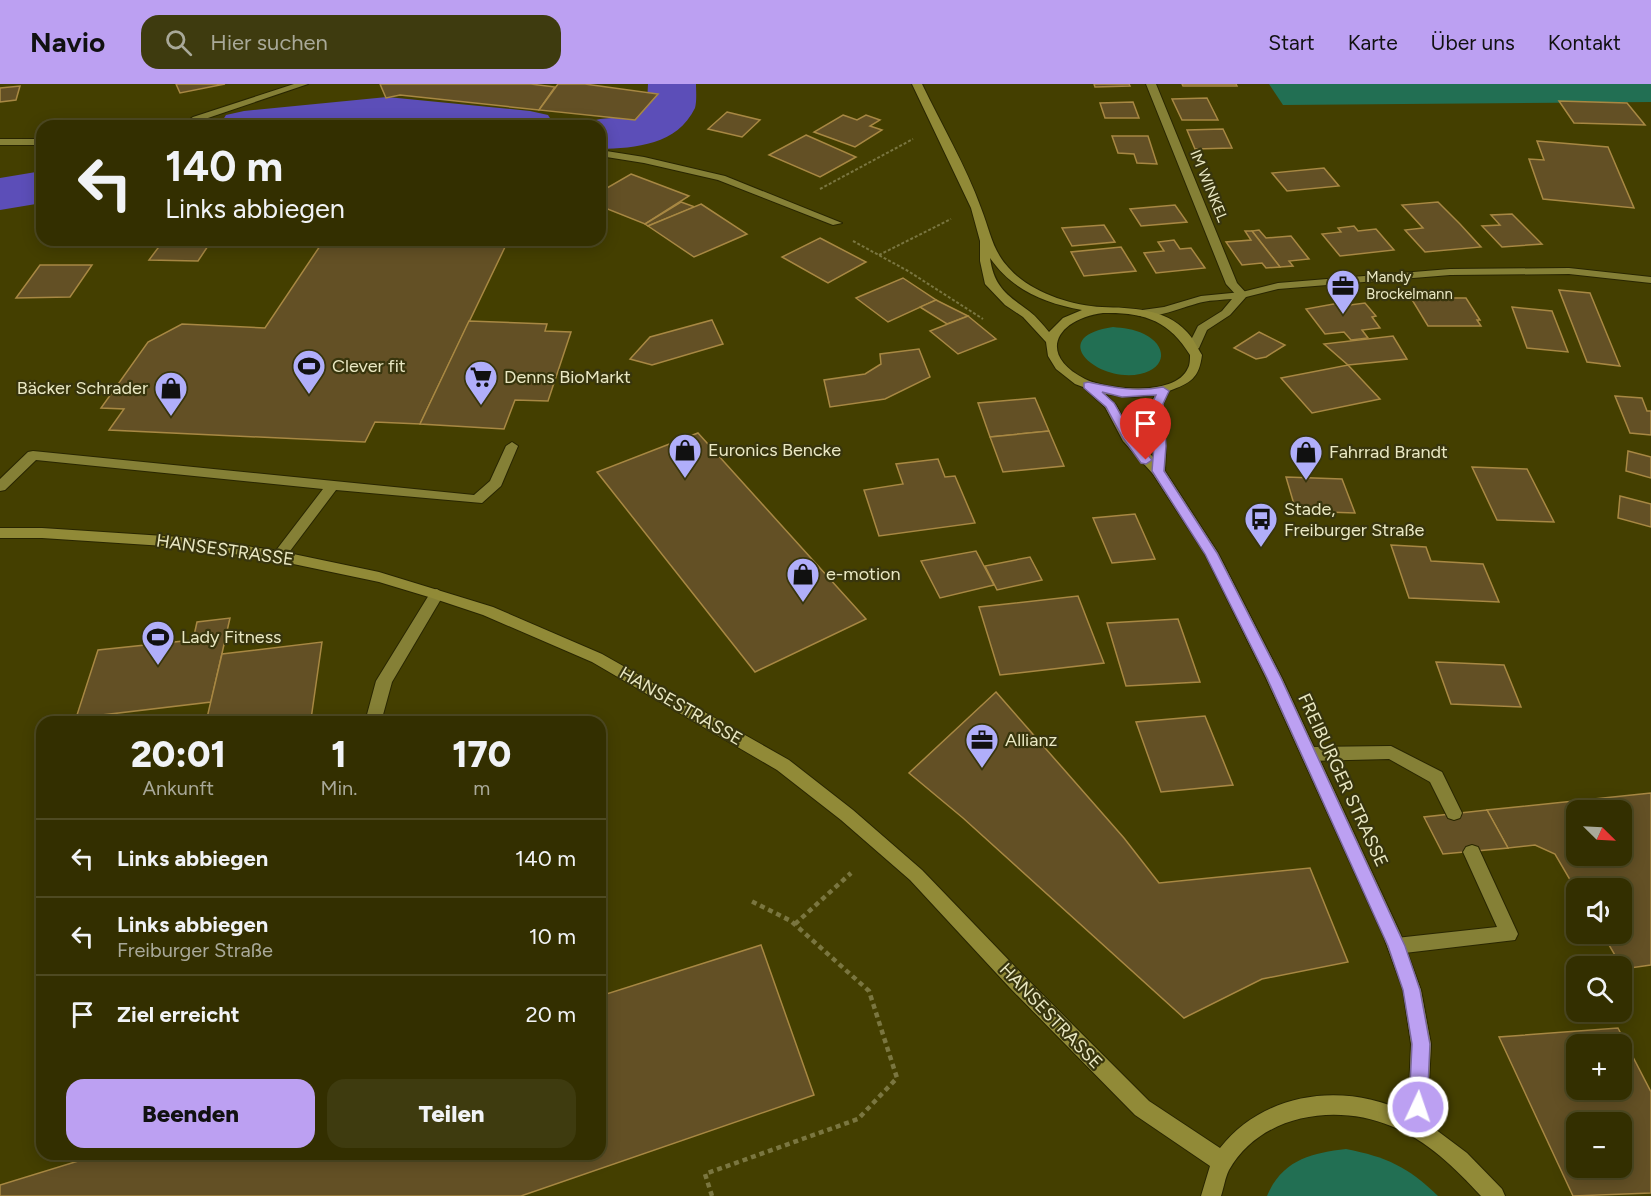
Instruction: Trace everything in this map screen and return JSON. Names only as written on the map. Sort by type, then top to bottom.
[{"type":"main road","points":[[917,84],[976,208],[985,241],[985,261],[990,284],[1027,315],[1052,342]]},
{"type":"main road","points":[[985,241],[1004,269],[1028,288],[1065,303],[1103,310],[1139,313],[1171,325],[1185,335],[1193,348],[1196,361],[1191,373],[1180,383],[1163,391],[1143,394],[1122,394],[1088,385],[1070,376],[1058,364],[1051,351],[1056,330],[1067,320],[1103,310]]},
{"type":"main road","name":"FREIBURGER STRASSE","points":[[1088,385],[1110,405],[1137,450],[1158,471],[1211,553],[1310,754],[1396,946],[1412,990],[1421,1044],[1417,1128]]},
{"type":"main road","points":[[1158,471],[1160,446],[1157,404],[1163,391]]},
{"type":"main road","name":"HANSESTRASSE","points":[[0,533],[42,532],[195,543],[279,556],[379,577],[437,594],[488,611],[597,658],[783,765],[847,815],[916,875],[1017,982],[1142,1108],[1222,1162]]},
{"type":"main road","points":[[1211,1196],[1222,1162],[1248,1130],[1284,1110],[1326,1103],[1372,1110],[1417,1128],[1462,1159],[1495,1196]]},
{"type":"street","points":[[194,120],[303,84]]},
{"type":"street","name":"IM WINKEL","points":[[1151,84],[1232,284],[1242,296]]},
{"type":"street","points":[[0,142],[36,142]]},
{"type":"street","points":[[606,154],[645,160],[721,178],[837,223]]},
{"type":"street","points":[[1139,313],[1165,310],[1202,299],[1242,296],[1278,286],[1450,272],[1569,271],[1651,280]]},
{"type":"street","points":[[1193,348],[1202,328],[1226,313],[1242,296]]},
{"type":"street","points":[[0,488],[33,455],[477,500],[496,483],[512,446]]},
{"type":"street","points":[[279,556],[333,485]]},
{"type":"street","points":[[375,716],[384,681],[437,594]]},
{"type":"street","points":[[1310,754],[1391,752],[1436,777],[1454,813]]},
{"type":"street","points":[[1396,946],[1509,934],[1472,852]]},
{"type":"path","points":[[794,206],[914,138],[939,129]]},
{"type":"path","points":[[879,255],[948,221]]},
{"type":"path","points":[[837,223],[845,237],[984,319],[990,320],[1015,307]]},
{"type":"path","points":[[795,924],[851,873]]},
{"type":"path","points":[[712,1196],[705,1174],[858,1119],[897,1078],[870,991],[795,924],[749,900]]},
{"type":"green space","points":[[1269,84],[1651,84],[1651,102],[1283,105]]},
{"type":"green space","points":[[1113,327],[1136,331],[1152,339],[1157,344],[1161,356],[1156,367],[1140,374],[1124,375],[1108,372],[1085,358],[1081,349],[1083,340],[1093,332]]},
{"type":"green space","points":[[1346,1149],[1385,1160],[1407,1170],[1438,1196],[1267,1196],[1281,1174],[1299,1160],[1321,1153]]},
{"type":"building","points":[[176,84],[225,84],[180,93]]},
{"type":"building","points":[[380,84],[531,84],[555,87],[539,110],[400,95],[386,98]]},
{"type":"building","points":[[558,84],[585,84],[658,94],[635,120],[539,110]]},
{"type":"building","points":[[1094,84],[1129,84],[1130,86],[1095,87]]},
{"type":"building","points":[[1182,84],[1236,84],[1237,86],[1183,86]]},
{"type":"building","points":[[20,86],[16,100],[0,102],[0,88]]},
{"type":"building","points":[[1207,98],[1218,120],[1182,120],[1172,99]]},
{"type":"building","points":[[1559,101],[1627,103],[1645,125],[1574,123]]},
{"type":"building","points":[[1133,102],[1139,118],[1105,118],[1100,103]]},
{"type":"building","points":[[727,112],[760,120],[742,137],[708,129]]},
{"type":"building","points":[[843,115],[857,120],[866,115],[880,120],[870,126],[882,130],[855,147],[814,132]]},
{"type":"building","points":[[1223,129],[1232,148],[1195,149],[1187,130]]},
{"type":"building","points":[[806,135],[856,157],[820,177],[769,155]]},
{"type":"building","points":[[1112,136],[1148,136],[1157,164],[1137,163],[1134,154],[1118,153]]},
{"type":"building","points":[[1537,141],[1608,147],[1634,208],[1543,199],[1529,159],[1544,160]]},
{"type":"building","points":[[1324,168],[1339,186],[1287,191],[1272,173]]},
{"type":"building","points":[[631,174],[689,196],[645,224],[606,208],[606,189]]},
{"type":"building","points":[[681,202],[695,207],[648,226],[645,224]]},
{"type":"building","points":[[1438,202],[1481,247],[1425,252],[1405,230],[1423,228],[1402,205]]},
{"type":"building","points":[[701,204],[747,234],[694,257],[648,226]]},
{"type":"building","points":[[1175,205],[1187,222],[1141,226],[1130,209]]},
{"type":"building","points":[[1512,214],[1542,244],[1502,247],[1482,226],[1500,225],[1491,215]]},
{"type":"building","points":[[1104,225],[1115,242],[1072,246],[1062,228]]},
{"type":"building","points":[[1354,226],[1358,231],[1376,229],[1394,250],[1340,256],[1322,234],[1341,232],[1338,228]]},
{"type":"building","points":[[1259,230],[1266,238],[1291,236],[1309,259],[1289,261],[1293,266],[1280,267],[1252,231]]},
{"type":"building","points":[[1245,231],[1252,231],[1280,267],[1266,268],[1262,263],[1242,265],[1226,242],[1251,240]]},
{"type":"building","points":[[820,238],[866,262],[828,283],[782,257]]},
{"type":"building","points":[[1174,240],[1180,249],[1191,248],[1205,268],[1156,273],[1144,253],[1164,251],[1158,242]]},
{"type":"building","points":[[160,246],[208,246],[198,261],[149,260]]},
{"type":"building","points":[[320,246],[506,246],[420,424],[375,422],[365,442],[109,430],[124,409],[101,408],[148,342],[182,324],[265,328]]},
{"type":"building","points":[[1121,247],[1136,271],[1084,276],[1071,252]]},
{"type":"building","points":[[40,265],[92,265],[70,297],[16,298]]},
{"type":"building","points":[[903,278],[936,300],[888,322],[856,298]]},
{"type":"building","points":[[1559,290],[1590,293],[1620,366],[1587,362]]},
{"type":"building","points":[[1411,298],[1466,298],[1480,320],[1477,320],[1481,326],[1428,326]]},
{"type":"building","points":[[936,300],[968,316],[947,324],[920,307]]},
{"type":"building","points":[[1339,303],[1342,306],[1365,303],[1376,316],[1372,317],[1380,328],[1362,330],[1368,338],[1351,340],[1344,332],[1325,334],[1306,309]]},
{"type":"building","points":[[1512,307],[1552,311],[1568,352],[1527,348]]},
{"type":"building","points":[[968,316],[996,339],[958,354],[930,331]]},
{"type":"building","points":[[712,320],[723,344],[652,365],[630,359],[650,337]]},
{"type":"building","points":[[469,321],[547,324],[545,331],[571,332],[548,401],[515,400],[504,429],[420,424]]},
{"type":"building","points":[[1259,332],[1285,345],[1266,357],[1256,359],[1234,348]]},
{"type":"building","points":[[1393,336],[1407,359],[1348,365],[1324,344]]},
{"type":"building","points":[[919,349],[930,377],[885,399],[830,407],[824,380],[865,374],[881,364],[880,354]]},
{"type":"building","points":[[1348,365],[1380,399],[1312,413],[1281,378]]},
{"type":"building","points":[[1615,396],[1642,398],[1647,411],[1651,411],[1651,435],[1630,433]]},
{"type":"building","points":[[1035,398],[1049,431],[990,437],[978,403]]},
{"type":"building","points":[[1049,431],[1064,466],[1003,472],[990,437]]},
{"type":"building","points":[[698,433],[866,619],[755,672],[597,472]]},
{"type":"building","points":[[1628,451],[1651,457],[1651,478],[1626,471]]},
{"type":"building","points":[[938,459],[945,477],[955,476],[975,523],[879,536],[864,490],[903,484],[896,464]]},
{"type":"building","points":[[1472,467],[1527,469],[1554,522],[1497,520]]},
{"type":"building","points":[[1286,477],[1342,479],[1355,513],[1296,511]]},
{"type":"building","points":[[1620,496],[1651,504],[1651,527],[1618,518]]},
{"type":"building","points":[[1135,514],[1155,559],[1112,563],[1093,518]]},
{"type":"building","points":[[1391,545],[1426,547],[1431,561],[1483,564],[1499,602],[1409,598]]},
{"type":"building","points":[[976,551],[994,585],[940,598],[921,561]]},
{"type":"building","points":[[1030,557],[1042,580],[997,590],[985,566]]},
{"type":"building","points":[[1078,596],[1104,663],[1000,675],[979,607]]},
{"type":"building","points":[[230,618],[211,702],[77,716],[98,650],[193,640],[197,622]]},
{"type":"building","points":[[1178,619],[1200,682],[1126,686],[1107,623]]},
{"type":"building","points":[[322,642],[311,716],[207,716],[222,654]]},
{"type":"building","points":[[1436,662],[1504,665],[1521,707],[1451,704]]},
{"type":"building","points":[[996,692],[1124,838],[1159,883],[1310,868],[1348,962],[1262,979],[1184,1018],[963,818],[909,773]]},
{"type":"building","points":[[1205,716],[1233,785],[1161,792],[1136,722]]},
{"type":"building","points":[[1651,793],[1651,965],[1632,968],[1632,956],[1615,956],[1608,944],[1632,944],[1632,878],[1569,878],[1555,854],[1535,845],[1508,848],[1487,810],[1566,802],[1566,866],[1632,866],[1632,800],[1583,800]]},
{"type":"building","points":[[1487,810],[1508,848],[1443,854],[1424,817]]},
{"type":"building","points":[[761,945],[814,1095],[521,1196],[0,1196],[0,1185],[81,1160],[606,1160],[606,994]]},
{"type":"building","points":[[1618,1028],[1621,1034],[1566,1034],[1566,1100],[1632,1100],[1632,1055],[1651,1092],[1651,1193],[1573,1196],[1499,1037]]},
{"type":"waterway","points":[[606,134],[632,133],[651,127],[671,106],[672,84]]},
{"type":"waterway","points":[[305,120],[387,112],[469,120]]},
{"type":"waterway","points":[[0,194],[36,188]]},
{"type":"place","name":"Mandy Brockelmann","points":[[1343,315]]},
{"type":"place","name":"Clever fit","points":[[309,395]]},
{"type":"place","name":"Denns BioMarkt","points":[[481,406]]},
{"type":"place","name":"Bäcker Schrader","points":[[171,417]]},
{"type":"place","name":"Euronics Bencke","points":[[685,479]]},
{"type":"place","name":"Fahrrad Brandt","points":[[1306,481]]},
{"type":"place","name":"Stade, Freiburger Straße","points":[[1261,548]]},
{"type":"place","name":"e-motion","points":[[803,603]]},
{"type":"place","name":"Lady Fitness","points":[[158,666]]},
{"type":"place","name":"Allianz","points":[[982,769]]},
{"type":"route","points":[[1146,460],[1128,438],[1110,405],[1088,385],[1122,394],[1163,391],[1157,404],[1160,446],[1158,471],[1211,553],[1274,678],[1350,840],[1392,935],[1412,990],[1421,1044],[1418,1107]]}]
